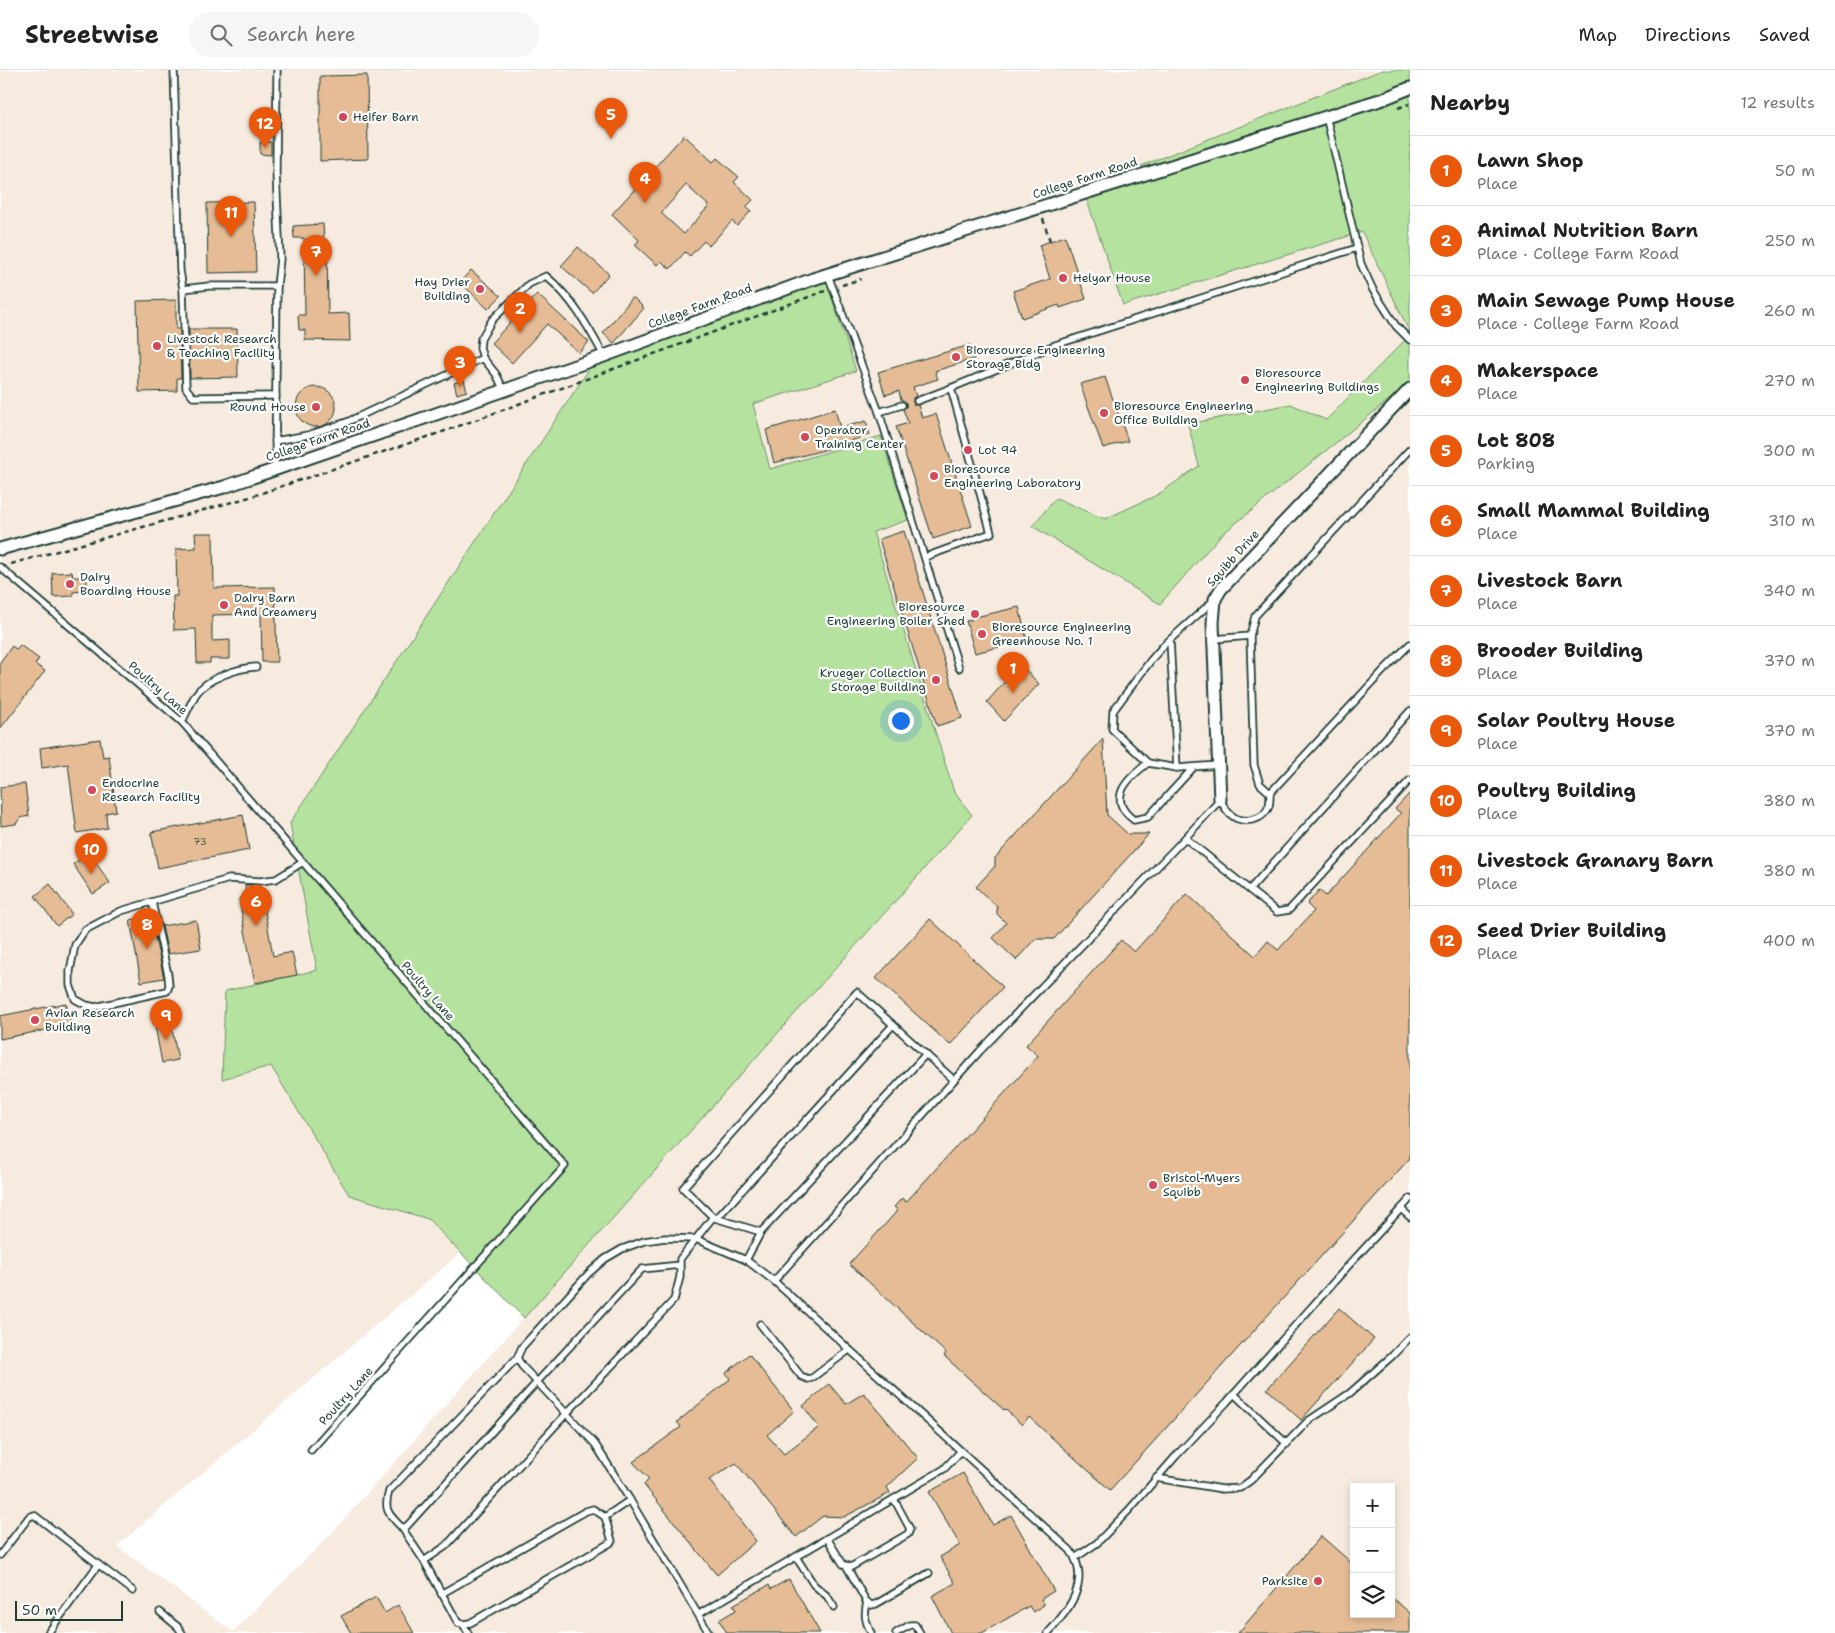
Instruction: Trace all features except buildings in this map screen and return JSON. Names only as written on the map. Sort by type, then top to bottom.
[{"type":"street","name":"College Farm Road","points":[[0,549],[224,487],[604,356],[828,274],[1410,88]]},
{"type":"street","name":"Squibb Drive","points":[[1220,800],[1213,614],[1215,599],[1221,589],[1410,390]]},
{"type":"lane","points":[[174,70],[180,270],[183,289],[186,388],[194,397],[276,396]]},
{"type":"lane","points":[[275,469],[277,286],[280,259],[276,173],[277,70]]},
{"type":"lane","points":[[1326,116],[1361,264],[1373,290],[1396,326],[1410,340]]},
{"type":"lane","points":[[917,401],[1055,345],[1357,248]]},
{"type":"lane","points":[[828,274],[879,412],[959,668]]},
{"type":"lane","points":[[504,390],[496,374],[483,358],[480,348],[481,339],[492,320],[529,284],[546,276],[571,302],[588,326],[604,356]]},
{"type":"lane","points":[[183,289],[209,286],[277,286]]},
{"type":"lane","points":[[275,441],[308,435],[347,422],[483,358]]},
{"type":"lane","points":[[925,557],[991,533],[951,388]]},
{"type":"lane","points":[[879,412],[902,405]]},
{"type":"lane","points":[[1270,794],[1260,784],[1254,765],[1250,636],[1255,616],[1410,449]]},
{"type":"lane","name":"Poultry Lane","points":[[0,567],[182,722],[566,1166],[311,1450]]},
{"type":"lane","points":[[1215,599],[1151,660],[1113,711],[1112,729],[1148,763],[1177,768],[1218,765]]},
{"type":"lane","points":[[1214,639],[1250,636]]},
{"type":"lane","points":[[1170,640],[1177,768]]},
{"type":"lane","points":[[774,1281],[980,1051],[1220,800],[1229,813],[1238,820],[1250,821],[1262,815],[1269,806],[1270,794],[1383,671],[1408,652],[1410,644]]},
{"type":"lane","points":[[182,722],[197,692],[206,684],[236,670],[256,667]]},
{"type":"lane","points":[[1250,890],[1410,712]]},
{"type":"lane","points":[[1148,763],[1130,777],[1121,791],[1121,804],[1125,814],[1134,820],[1148,818],[1193,768]]},
{"type":"lane","points":[[1185,838],[1277,912],[1289,910],[1410,780]]},
{"type":"lane","points":[[152,902],[168,975],[169,986],[167,990],[95,1007],[86,1005],[75,998],[70,985],[70,971],[75,945],[85,930],[121,911],[229,879],[260,881],[276,879],[303,862]]},
{"type":"lane","points":[[761,1232],[715,1217],[683,1188],[857,992],[954,1080]]},
{"type":"lane","points":[[424,1561],[446,1546],[566,1414],[674,1300],[680,1277],[680,1259],[715,1217],[893,1025]]},
{"type":"lane","points":[[746,1260],[761,1232],[926,1054]]},
{"type":"lane","points":[[1075,1558],[1097,1543],[1410,1199]]},
{"type":"lane","points":[[1401,1209],[1410,1217]]},
{"type":"lane","points":[[441,1594],[586,1511],[593,1509],[605,1517],[612,1541],[470,1622],[463,1624],[458,1623],[441,1594],[424,1561],[402,1528],[387,1511],[386,1501],[389,1491],[517,1358],[522,1347],[590,1273],[606,1259],[622,1249],[644,1241],[666,1238],[696,1239],[746,1260],[774,1281],[1070,1550],[1078,1564],[1078,1585],[1072,1602],[1048,1633]]},
{"type":"lane","points":[[402,1528],[407,1526],[642,1269],[680,1265]]},
{"type":"lane","points":[[760,1324],[801,1376],[808,1379],[849,1350]]},
{"type":"lane","points":[[1156,1478],[1222,1489],[1240,1488],[1251,1480],[1308,1421],[1350,1393],[1392,1356],[1410,1337]]},
{"type":"lane","points":[[517,1358],[522,1366],[595,1444],[709,1633]]},
{"type":"lane","points":[[1234,1394],[1287,1444]]},
{"type":"lane","points":[[698,1614],[894,1500],[944,1469],[960,1452]]},
{"type":"lane","points":[[605,1517],[630,1500]]},
{"type":"lane","points":[[846,1567],[851,1567],[908,1534],[910,1529],[894,1500]]},
{"type":"lane","points":[[0,1555],[29,1517],[34,1515],[133,1591]]},
{"type":"lane","points":[[827,1538],[867,1602],[871,1605],[876,1604],[929,1573]]},
{"type":"lane","points":[[796,1557],[814,1585],[827,1596],[834,1607]]},
{"type":"lane","points":[[48,1633],[98,1565]]},
{"type":"lane","points":[[867,1602],[864,1615],[871,1633]]},
{"type":"lane","points":[[160,1612],[178,1627],[182,1633]]},
{"type":"lane","points":[[463,1624],[468,1633]]},
{"type":"lane","points":[[896,1633],[910,1625],[915,1625],[920,1633]]},
{"type":"shaded area","points":[[0,70],[1410,70],[1410,1633],[0,1633]],"holes":[[[966,821],[329,1536],[233,1632],[117,1546]]]},
{"type":"green space","points":[[1382,70],[1410,70],[1410,333],[1362,232],[1123,305],[1083,189]]},
{"type":"green space","points":[[823,271],[856,371],[753,404],[770,469],[881,436],[908,520],[873,532],[954,792],[972,815],[524,1318],[428,1219],[349,1195],[271,1066],[222,1079],[225,991],[317,970],[290,823],[599,354]]},
{"type":"green space","points":[[1410,335],[1410,383],[1220,536],[1160,604],[1032,526],[1056,498],[1105,519],[1157,495],[1199,466],[1188,424],[1291,404],[1326,420]]},
{"type":"place","name":"Heifer Barn","points":[[343,117]]},
{"type":"place","name":"Lot 808","points":[[611,139]]},
{"type":"place","name":"Seed Drier Building","points":[[265,148]]},
{"type":"place","name":"Makerspace","points":[[645,203]]},
{"type":"place","name":"Livestock Granary Barn","points":[[231,237]]},
{"type":"place","name":"Livestock Barn","points":[[316,276]]},
{"type":"place","name":"Helyar House","points":[[1063,278]]},
{"type":"place","name":"Hay Drier Building","points":[[480,289]]},
{"type":"place","name":"Animal Nutrition Barn","points":[[520,333]]},
{"type":"place","name":"Livestock Research & Teaching Facility","points":[[157,346]]},
{"type":"place","name":"Bioresource Engineering Storage Bldg","points":[[956,357]]},
{"type":"place","name":"Bioresource Engineering Buildings","points":[[1245,380]]},
{"type":"place","name":"Main Sewage Pump House","points":[[460,387]]},
{"type":"place","name":"Round House","points":[[316,407]]},
{"type":"place","name":"Bioresource Engineering Office Building","points":[[1104,413]]},
{"type":"place","name":"Operator Training Center","points":[[805,437]]},
{"type":"place","name":"Lot 94","points":[[968,450]]},
{"type":"place","name":"Bioresource Engineering Laboratory","points":[[934,476]]},
{"type":"place","name":"Dairy Boarding House","points":[[70,584]]},
{"type":"place","name":"Dairy Barn And Creamery","points":[[224,605]]},
{"type":"place","name":"Bioresource Engineering Boiler Shed","points":[[975,614]]},
{"type":"place","name":"Bioresource Engineering Greenhouse No. 1","points":[[982,634]]},
{"type":"place","name":"Krueger Collection Storage Building","points":[[936,680]]},
{"type":"place","name":"Lawn Shop","points":[[1013,693]]},
{"type":"place","name":"Endocrine Research Facility","points":[[92,790]]},
{"type":"place","name":"Poultry Building","points":[[91,874]]},
{"type":"place","name":"Small Mammal Building","points":[[256,926]]},
{"type":"place","name":"Brooder Building","points":[[147,949]]},
{"type":"place","name":"Avian Research Building","points":[[35,1020]]},
{"type":"place","name":"Solar Poultry House","points":[[166,1040]]},
{"type":"place","name":"Bristol-Myers Squibb","points":[[1153,1185]]},
{"type":"place","name":"Parksite","points":[[1318,1581]]}]
